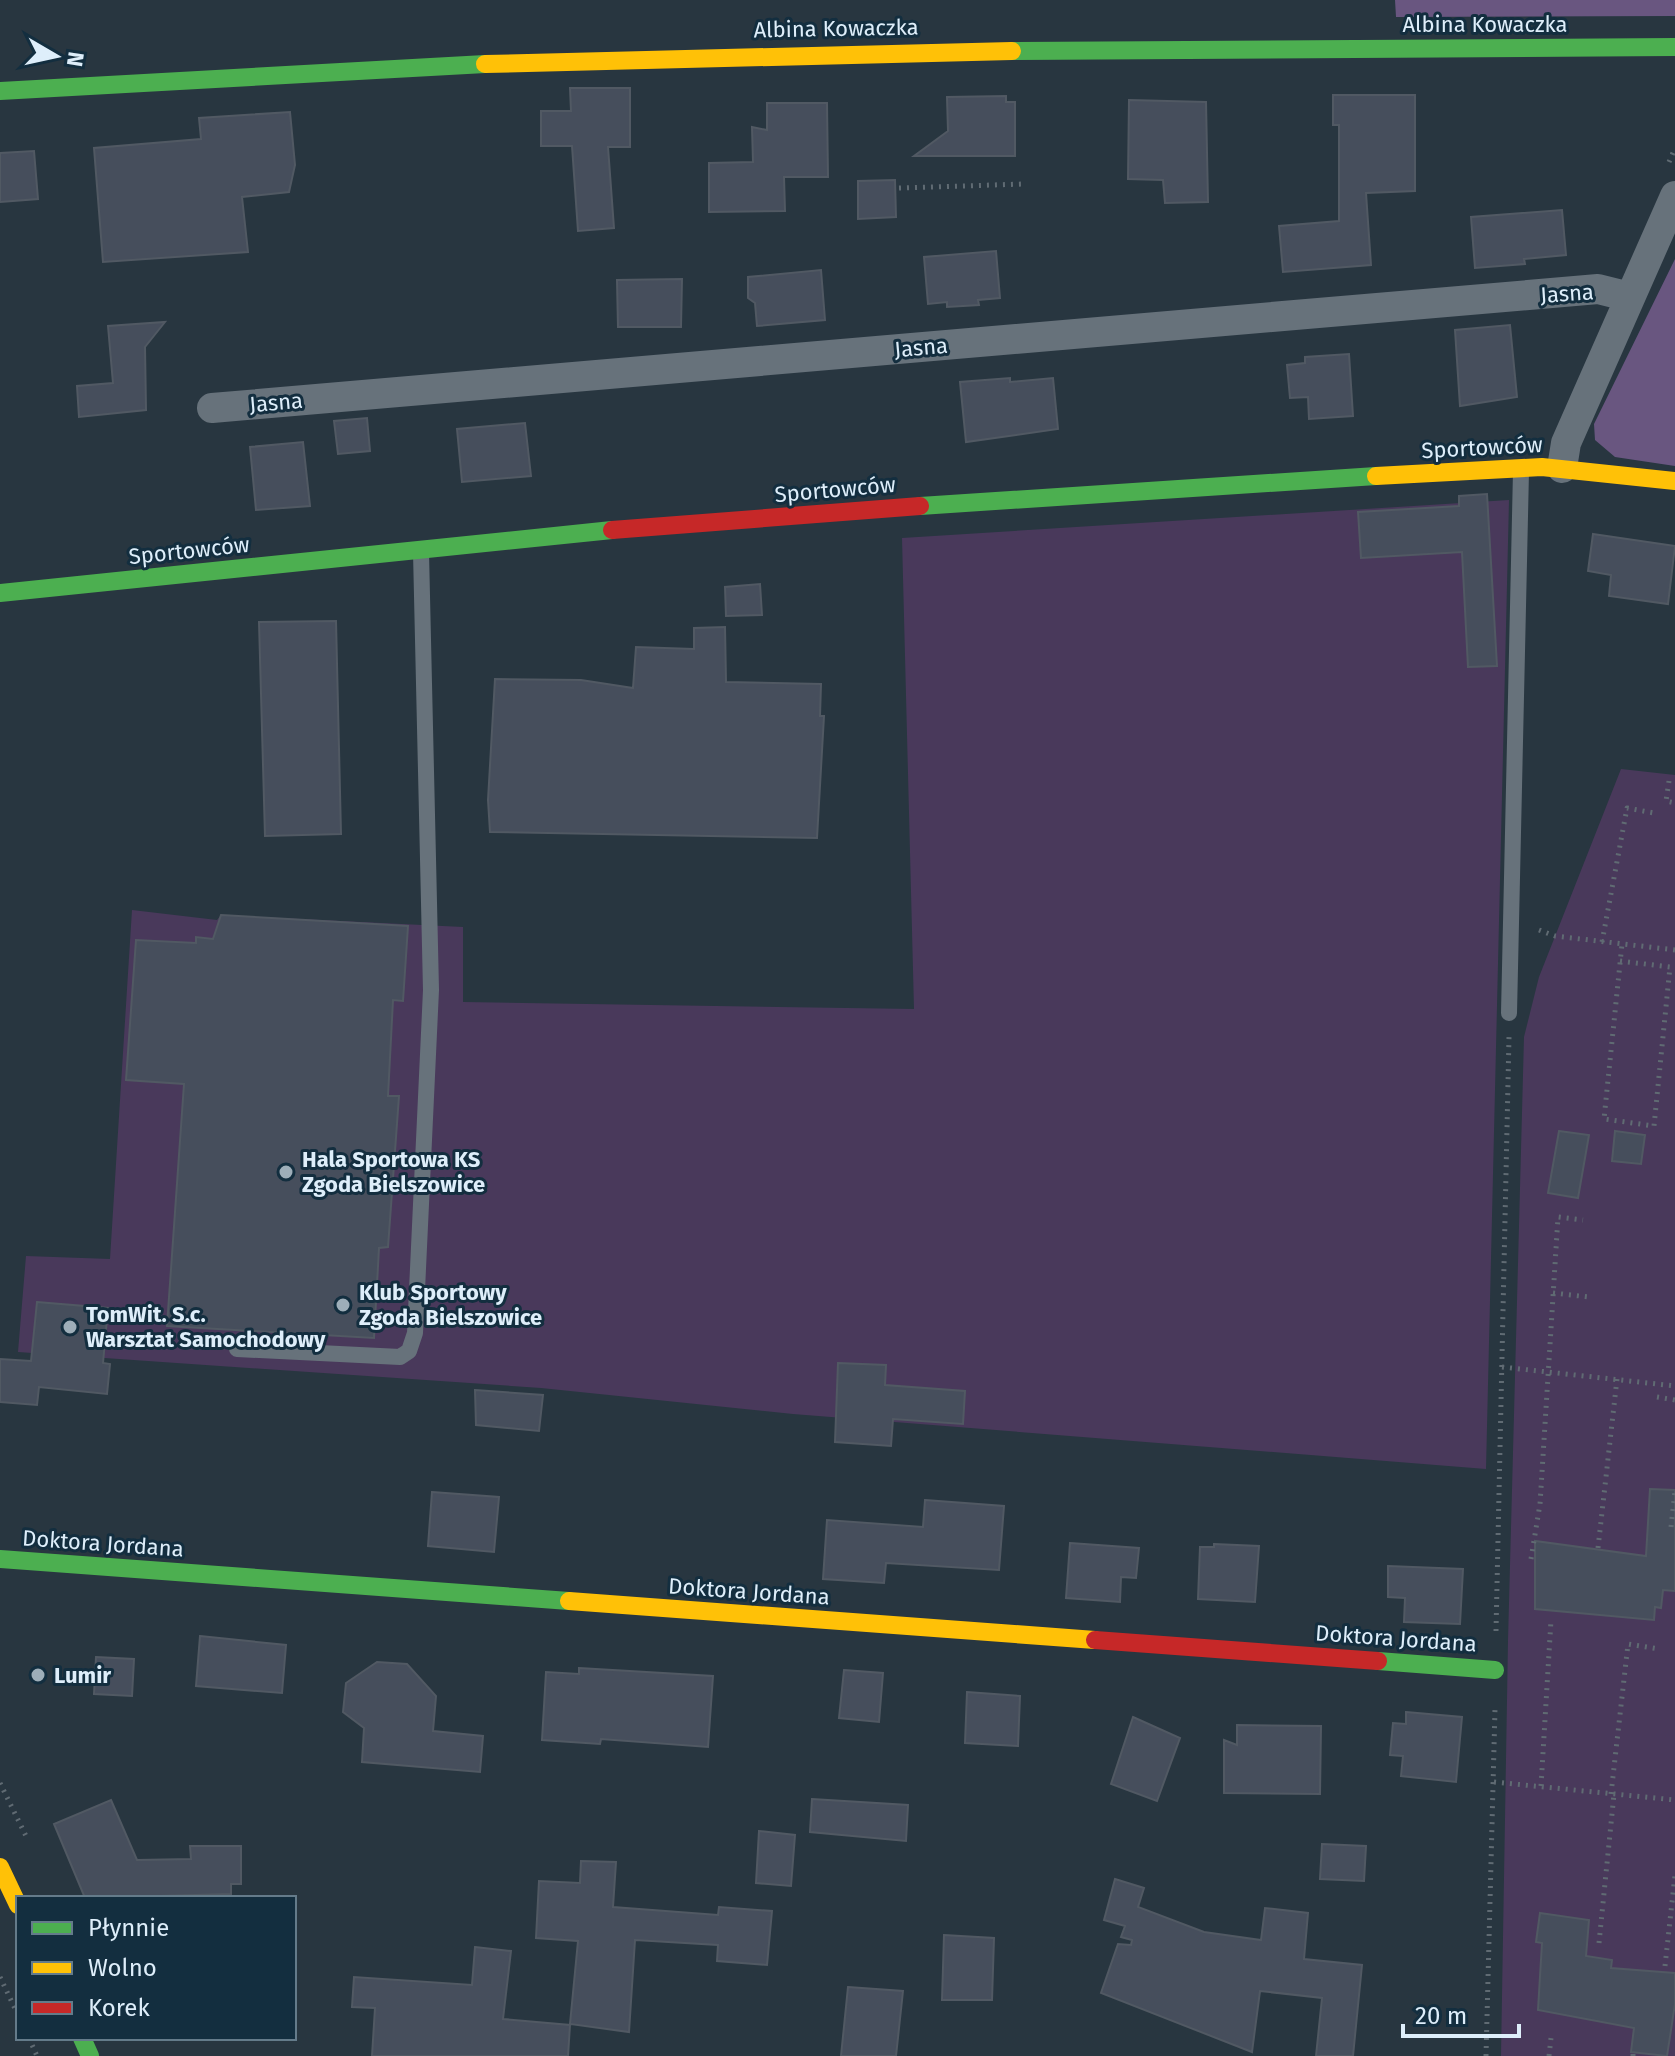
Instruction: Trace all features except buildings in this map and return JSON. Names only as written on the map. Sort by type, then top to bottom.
[{"type":"street","name":"Albina Kowaczka","points":[[0,91],[260,72],[557,59],[900,50],[1675,47]]},
{"type":"street","name":"Jasna","points":[[1562,468],[1566,443],[1675,196]]},
{"type":"street","name":"Jasna","points":[[212,408],[1598,289],[1630,297]]},
{"type":"street","name":"Sportowców","points":[[0,593],[616,530],[1114,491],[1522,467],[1562,468],[1675,481]]},
{"type":"street","name":"Doktora Jordana","points":[[0,1559],[1495,1670]]},
{"type":"street","points":[[0,1867],[16,1901]]},
{"type":"lane","points":[[1509,1013],[1522,467]]},
{"type":"lane","points":[[237,1349],[400,1357],[409,1351],[415,1333],[431,990],[421,550]]},
{"type":"path","points":[[899,188],[1024,184]]},
{"type":"path","points":[[1669,781],[1666,801],[1675,803]]},
{"type":"path","points":[[1602,942],[1627,808],[1654,813]]},
{"type":"path","points":[[1511,920],[1555,936],[1675,950]]},
{"type":"path","points":[[1620,961],[1670,967],[1654,1126],[1604,1119],[1620,961],[1622,944]]},
{"type":"path","points":[[1486,2056],[1509,1013]]},
{"type":"path","points":[[1531,1559],[1540,1504],[1558,1217],[1583,1220]]},
{"type":"path","points":[[1553,1293],[1589,1297]]},
{"type":"path","points":[[1502,1367],[1675,1386]]},
{"type":"path","points":[[1598,1548],[1617,1379]]},
{"type":"path","points":[[1657,1397],[1675,1400]]},
{"type":"path","points":[[1671,1527],[1675,1491]]},
{"type":"path","points":[[1541,1786],[1551,1620]]},
{"type":"path","points":[[1599,1943],[1628,1644],[1659,1649]]},
{"type":"path","points":[[1494,1782],[1675,1800]]},
{"type":"path","points":[[1665,1966],[1675,1875]]},
{"type":"path","points":[[0,1977],[16,2011]]},
{"type":"path","points":[[1549,2056],[1551,2038]]},
{"type":"shaded area","points":[[1395,0],[1675,0],[1675,16],[1396,17]]},
{"type":"shaded area","points":[[1675,259],[1675,466],[1615,457],[1595,440],[1594,424]]},
{"type":"shaded area","points":[[1509,500],[1486,1469],[793,1414],[541,1388],[18,1352],[26,1256],[110,1259],[132,910],[217,920],[221,915],[463,927],[463,1002],[914,1009],[902,538]]},
{"type":"shaded area","points":[[1621,769],[1675,775],[1675,2056],[1501,2056],[1524,1037],[1539,977]]},
{"type":"traffic: fast","points":[[1012,51],[1675,47]]},
{"type":"traffic: fast","points":[[0,91],[485,64]]},
{"type":"traffic: fast","points":[[920,506],[1376,476]]},
{"type":"traffic: fast","points":[[0,593],[612,530]]},
{"type":"traffic: fast","points":[[0,1559],[569,1601]]},
{"type":"traffic: fast","points":[[1378,1661],[1495,1670]]},
{"type":"traffic: fast","points":[[83,2040],[90,2056]]},
{"type":"traffic: slow","points":[[485,64],[1012,51]]},
{"type":"traffic: slow","points":[[1376,476],[1542,467],[1675,481]]},
{"type":"traffic: slow","points":[[569,1601],[1095,1640]]},
{"type":"traffic: slow","points":[[0,1867],[16,1901]]},
{"type":"traffic: jam","points":[[612,530],[920,506]]},
{"type":"traffic: jam","points":[[1095,1640],[1378,1661]]},
{"type":"place","name":"Hala Sportowa KS Zgoda Bielszowice","points":[[286,1172]]},
{"type":"place","name":"Klub Sportowy Zgoda Bielszowice","points":[[343,1305]]},
{"type":"place","name":"TomWit. S.c. Warsztat Samochodowy","points":[[70,1327]]},
{"type":"place","name":"Lumir","points":[[38,1675]]}]
